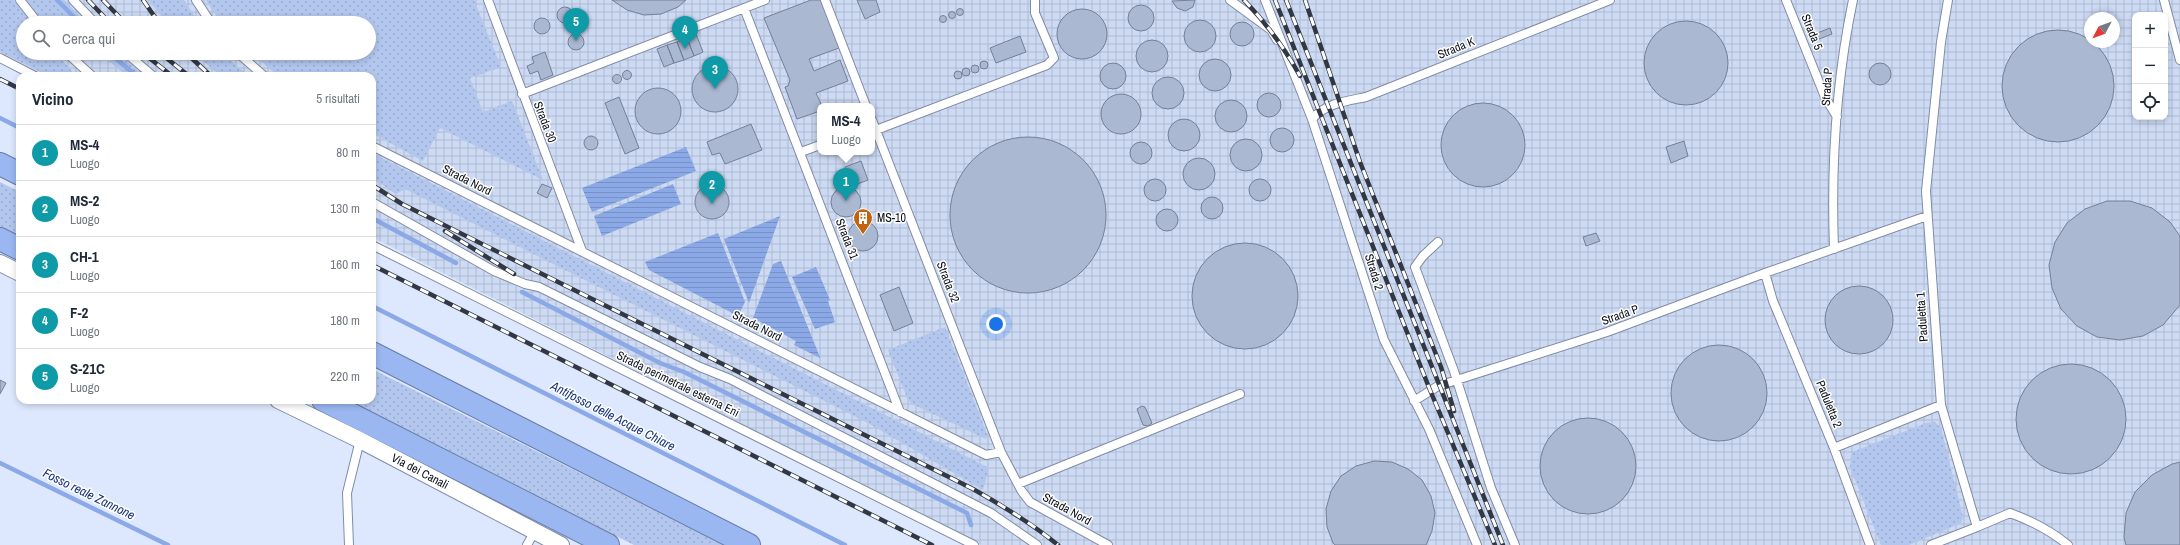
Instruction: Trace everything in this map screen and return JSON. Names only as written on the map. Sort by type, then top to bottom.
[{"type":"highway","points":[[0,164],[16,172]]},
{"type":"highway","points":[[0,239],[16,247]]},
{"type":"highway","points":[[376,355],[749,545]]},
{"type":"highway","points":[[331,404],[608,545]]},
{"type":"street","points":[[0,263],[16,271]]},
{"type":"street","name":"Via dei Canali","points":[[286,404],[360,440],[561,545]]},
{"type":"lane","points":[[20,0],[33,16]]},
{"type":"lane","points":[[73,0],[88,16]]},
{"type":"lane","points":[[196,0],[206,16]]},
{"type":"lane","name":"Strada 30","points":[[488,0],[582,251]]},
{"type":"lane","points":[[522,94],[765,0]]},
{"type":"lane","points":[[825,0],[865,103]]},
{"type":"lane","points":[[875,124],[1046,65],[1054,58],[1035,13],[1035,0]]},
{"type":"lane","points":[[1230,0],[1271,30],[1290,63]]},
{"type":"lane","name":"Strada 2","points":[[1265,0],[1312,119],[1384,340],[1429,428],[1477,545]]},
{"type":"lane","name":"Strada K","points":[[1312,119],[1319,111],[1340,102],[1366,97],[1610,0]]},
{"type":"lane","name":"Strada 5","points":[[1786,0],[1826,97],[1837,117]]},
{"type":"lane","name":"Strada P","points":[[1834,249],[1832,201],[1841,64],[1853,0]]},
{"type":"lane","name":"Paduletta 1","points":[[1948,0],[1941,42],[1926,191],[1927,216],[1941,405],[1976,527]]},
{"type":"lane","points":[[2164,0],[2180,60]]},
{"type":"lane","name":"Strada 31","points":[[744,8],[801,152],[900,412]]},
{"type":"lane","points":[[0,58],[27,72]]},
{"type":"lane","points":[[75,60],[88,72]]},
{"type":"lane","points":[[134,60],[147,72]]},
{"type":"lane","points":[[246,60],[259,72]]},
{"type":"lane","name":"Strada 32","points":[[875,130],[1002,452]]},
{"type":"lane","points":[[801,152],[817,146]]},
{"type":"lane","name":"Strada Nord","points":[[376,148],[986,455],[1002,452],[1018,484],[1030,502],[1108,545]]},
{"type":"lane","points":[[376,204],[494,272],[525,284],[539,287],[700,366],[730,379],[991,513],[1037,545]]},
{"type":"lane","name":"Strada P","points":[[1414,401],[1438,386],[1456,379],[1607,332],[1765,273],[1927,216]]},
{"type":"lane","points":[[1438,242],[1423,256],[1415,267],[1456,379],[1491,488],[1515,545]]},
{"type":"lane","name":"Strada perimetrale esterna Eni","points":[[376,247],[974,545]]},
{"type":"lane","name":"Paduletta 2","points":[[1765,273],[1773,301],[1834,448],[1870,545]]},
{"type":"lane","points":[[1018,484],[1240,394]]},
{"type":"lane","points":[[1834,448],[1941,405]]},
{"type":"lane","points":[[349,545],[347,493],[360,440]]},
{"type":"lane","points":[[1931,545],[2010,513],[2053,533],[2068,545]]},
{"type":"lane","points":[[527,545],[535,531]]},
{"type":"shaded area","points":[[0,0],[2180,0],[2180,545],[981,545],[376,239],[376,72],[39,72],[0,52]]},
{"type":"shaded area","points":[[0,0],[14,0],[27,16],[16,16],[16,60],[0,52]]},
{"type":"shaded area","points":[[26,0],[64,0],[79,16],[39,16]]},
{"type":"shaded area","points":[[148,0],[184,0],[194,16],[161,16]]},
{"type":"shaded area","points":[[206,0],[474,0],[501,67],[470,78],[483,112],[512,101],[543,180],[440,128],[423,161],[376,135],[376,72],[273,72],[260,60],[376,60],[376,16],[216,16]]},
{"type":"shaded area","points":[[16,60],[62,60],[73,72],[41,72]]},
{"type":"shaded area","points":[[108,60],[125,60],[139,72],[122,72]]},
{"type":"shaded area","points":[[202,60],[230,60],[244,72],[216,72]]},
{"type":"shaded area","points":[[686,147],[696,171],[592,212],[582,188]]},
{"type":"shaded area","points":[[376,155],[989,468],[983,490],[868,423],[405,189],[396,194],[376,181]]},
{"type":"shaded area","points":[[0,182],[16,190],[16,235],[0,227]]},
{"type":"shaded area","points":[[673,184],[681,204],[602,236],[594,216]]},
{"type":"shaded area","points":[[780,216],[749,303],[724,239]]},
{"type":"shaded area","points":[[718,233],[745,302],[738,316],[649,270],[645,262]]},
{"type":"shaded area","points":[[781,261],[820,358],[794,345],[796,341],[753,318],[773,264]]},
{"type":"shaded area","points":[[816,267],[830,300],[828,301],[835,322],[815,329],[792,277]]},
{"type":"shaded area","points":[[945,327],[987,434],[986,439],[912,404],[908,400],[888,350]]},
{"type":"shaded area","points":[[376,371],[724,545],[634,545],[354,404],[376,404]]},
{"type":"shaded area","points":[[1935,422],[1941,428],[1963,517],[1961,523],[1909,545],[1881,545],[1850,467],[1851,455],[1855,451],[1926,423]]},
{"type":"building","points":[[612,0],[686,0],[678,7],[661,14],[644,15],[627,10]]},
{"type":"building","points":[[811,0],[821,0],[839,48],[809,59],[814,71],[840,60],[848,81],[816,93],[821,103],[817,103],[817,112],[797,119],[785,87],[788,86],[790,80],[764,18]]},
{"type":"building","points":[[857,0],[876,0],[880,12],[865,19]]},
{"type":"building","points":[[1195,0],[1193,7],[1185,11],[1177,8],[1172,1]]},
{"type":"building","points":[[1141,5],[1150,9],[1154,18],[1150,27],[1141,31],[1132,27],[1128,18],[1132,9]]},
{"type":"building","points":[[565,7],[572,12],[573,15],[568,22],[565,23],[558,18],[557,15],[562,8]]},
{"type":"building","points":[[960,8],[963,9],[963,15],[960,16],[957,15],[956,12],[957,9]]},
{"type":"building","points":[[1082,9],[1096,13],[1103,20],[1107,34],[1103,48],[1096,55],[1082,59],[1068,55],[1061,48],[1057,34],[1061,20],[1068,13]]},
{"type":"building","points":[[952,11],[955,12],[955,18],[952,19],[949,18],[948,15],[949,12]]},
{"type":"building","points":[[943,15],[946,16],[946,22],[943,23],[940,22],[939,19],[940,16]]},
{"type":"building","points":[[542,18],[549,23],[550,26],[545,33],[542,34],[535,29],[534,26],[539,19]]},
{"type":"building","points":[[1200,20],[1211,25],[1216,36],[1211,47],[1200,52],[1189,47],[1184,36],[1189,25]]},
{"type":"building","points":[[1686,21],[1702,24],[1716,33],[1725,47],[1728,63],[1725,79],[1716,93],[1702,102],[1686,105],[1670,102],[1656,93],[1647,79],[1644,63],[1647,47],[1656,33],[1670,24]]},
{"type":"building","points":[[1242,22],[1251,25],[1254,34],[1251,43],[1242,46],[1233,43],[1230,34],[1233,25]]},
{"type":"building","points":[[1830,28],[1832,34],[1814,41],[1812,39],[1812,35]]},
{"type":"building","points":[[2047,31],[2069,31],[2084,37],[2084,48],[2098,48],[2110,65],[2113,75],[2113,97],[2110,107],[2104,117],[2089,132],[2079,138],[2069,141],[2047,141],[2037,138],[2027,132],[2012,117],[2006,107],[2003,97],[2003,75],[2006,65],[2012,55],[2027,40],[2037,34]]},
{"type":"building","points":[[576,34],[583,39],[584,42],[579,49],[576,50],[569,45],[568,42],[573,35]]},
{"type":"building","points":[[696,34],[703,52],[694,56],[687,38]]},
{"type":"building","points":[[1020,36],[1026,52],[996,63],[990,48]]},
{"type":"building","points":[[687,38],[694,56],[684,60],[677,42]]},
{"type":"building","points":[[1152,40],[1163,45],[1168,56],[1163,67],[1152,72],[1141,67],[1136,56],[1141,45]]},
{"type":"building","points":[[677,42],[684,60],[674,63],[667,45]]},
{"type":"building","points":[[667,45],[674,63],[664,67],[657,49]]},
{"type":"building","points":[[545,52],[553,75],[541,80],[538,71],[530,74],[527,66],[534,63],[532,57]]},
{"type":"building","points":[[1215,59],[1226,64],[1231,75],[1226,86],[1215,91],[1204,86],[1199,75],[1204,64]]},
{"type":"building","points":[[984,61],[987,62],[987,68],[984,69],[981,68],[980,65],[981,62]]},
{"type":"building","points":[[1113,63],[1122,67],[1126,76],[1122,85],[1113,89],[1104,85],[1100,76],[1104,67]]},
{"type":"building","points":[[1880,63],[1888,66],[1891,74],[1888,82],[1880,85],[1872,82],[1869,74],[1872,66]]},
{"type":"building","points":[[975,65],[978,66],[978,72],[975,73],[972,72],[971,69],[972,66]]},
{"type":"building","points":[[710,66],[720,66],[728,70],[734,76],[738,84],[738,94],[734,102],[728,108],[720,112],[710,112],[702,108],[696,102],[692,94],[692,84],[696,76],[702,70]]},
{"type":"building","points":[[966,68],[969,69],[969,75],[966,76],[963,75],[962,72],[963,69]]},
{"type":"building","points":[[625,71],[629,71],[631,75],[629,79],[625,79],[623,77],[623,73]]},
{"type":"building","points":[[958,71],[961,72],[961,78],[958,79],[955,78],[954,75],[955,72]]},
{"type":"building","points":[[615,75],[619,75],[621,79],[619,83],[615,83],[613,81],[613,77]]},
{"type":"building","points":[[1168,77],[1179,82],[1184,93],[1179,104],[1168,109],[1157,104],[1152,93],[1157,82]]},
{"type":"building","points":[[654,88],[662,88],[671,92],[677,98],[681,111],[677,124],[671,130],[662,134],[654,134],[645,130],[639,124],[635,115],[635,107],[639,98],[645,92]]},
{"type":"building","points":[[1269,93],[1278,96],[1281,105],[1278,114],[1269,117],[1260,114],[1257,105],[1260,96]]},
{"type":"building","points":[[1125,94],[1132,97],[1138,103],[1141,114],[1140,122],[1132,131],[1125,134],[1117,134],[1110,131],[1102,122],[1101,110],[1104,103],[1113,95]]},
{"type":"building","points":[[619,97],[639,148],[625,154],[605,103]]},
{"type":"building","points":[[1231,100],[1242,105],[1247,116],[1242,127],[1231,132],[1220,127],[1215,116],[1220,105]]},
{"type":"building","points":[[1475,103],[1491,103],[1507,110],[1518,121],[1525,137],[1525,153],[1522,161],[1513,175],[1507,180],[1491,187],[1475,187],[1459,180],[1448,169],[1441,153],[1441,137],[1448,121],[1459,110]]},
{"type":"building","points":[[1184,119],[1195,124],[1200,135],[1195,146],[1184,151],[1173,146],[1168,135],[1173,124]]},
{"type":"building","points":[[751,124],[762,150],[725,164],[720,153],[712,155],[707,142]]},
{"type":"building","points":[[1282,128],[1291,131],[1294,140],[1291,149],[1282,152],[1273,149],[1270,140],[1273,131]]},
{"type":"building","points":[[591,136],[596,138],[598,143],[596,148],[591,150],[586,148],[584,143],[586,138]]},
{"type":"building","points":[[1028,137],[1058,143],[1071,150],[1083,160],[1093,172],[1100,185],[1106,215],[1100,245],[1093,258],[1083,270],[1071,280],[1058,287],[1028,293],[998,287],[985,280],[973,270],[963,258],[956,245],[950,215],[956,185],[963,172],[973,160],[985,150],[998,143]]},
{"type":"building","points":[[1246,139],[1257,144],[1262,155],[1257,166],[1246,171],[1235,166],[1230,155],[1235,144]]},
{"type":"building","points":[[1684,141],[1688,156],[1671,163],[1666,147]]},
{"type":"building","points":[[1141,142],[1149,145],[1152,153],[1149,161],[1141,164],[1133,161],[1130,153],[1133,145]]},
{"type":"building","points":[[1199,158],[1210,163],[1215,174],[1210,185],[1199,190],[1188,185],[1183,174],[1188,163]]},
{"type":"building","points":[[861,161],[868,180],[852,186],[845,167]]},
{"type":"building","points":[[1155,179],[1163,182],[1166,190],[1163,198],[1155,201],[1147,198],[1144,190],[1147,182]]},
{"type":"building","points":[[1260,179],[1268,182],[1271,190],[1268,198],[1260,201],[1252,198],[1249,190],[1252,182]]},
{"type":"building","points":[[542,184],[552,188],[547,198],[537,193]]},
{"type":"building","points":[[712,185],[724,190],[729,202],[724,214],[712,219],[700,214],[695,202],[700,190]]},
{"type":"building","points":[[846,187],[857,191],[861,202],[857,213],[846,217],[835,213],[831,202],[835,191]]},
{"type":"building","points":[[1212,197],[1220,200],[1223,208],[1220,216],[1212,219],[1204,216],[1201,208],[1204,200]]},
{"type":"building","points":[[2107,201],[2130,201],[2152,208],[2170,222],[2180,236],[2180,305],[2163,325],[2143,336],[2120,340],[2097,337],[2077,326],[2061,309],[2052,288],[2049,265],[2055,242],[2067,223],[2085,209]]},
{"type":"building","points":[[1167,209],[1175,212],[1178,220],[1175,228],[1167,231],[1159,228],[1156,220],[1159,212]]},
{"type":"building","name":"MS-10","points":[[863,221],[874,225],[878,236],[874,247],[863,251],[852,247],[848,236],[852,225]]},
{"type":"building","points":[[1596,233],[1600,241],[1586,246],[1583,237]]},
{"type":"building","points":[[1245,243],[1265,247],[1282,259],[1294,276],[1298,296],[1294,316],[1282,333],[1265,345],[1245,349],[1225,345],[1208,333],[1196,316],[1192,296],[1196,276],[1208,259],[1225,247]]},
{"type":"building","points":[[1852,286],[1866,286],[1878,291],[1888,301],[1893,313],[1893,327],[1888,339],[1878,349],[1866,354],[1852,354],[1840,349],[1830,339],[1825,327],[1825,313],[1830,301],[1840,291]]},
{"type":"building","points":[[899,287],[913,323],[894,331],[880,295]]},
{"type":"building","points":[[1719,345],[1737,349],[1746,353],[1753,359],[1759,366],[1763,375],[1767,393],[1763,411],[1759,420],[1753,427],[1746,433],[1737,437],[1719,441],[1701,437],[1692,433],[1685,427],[1679,420],[1675,411],[1671,393],[1675,375],[1679,366],[1685,359],[1692,353],[1701,349]]},
{"type":"building","points":[[2071,364],[2092,368],[2102,373],[2110,380],[2117,388],[2122,398],[2126,419],[2122,440],[2117,450],[2110,458],[2102,465],[2092,470],[2071,474],[2050,470],[2040,465],[2032,458],[2025,450],[2020,440],[2016,419],[2020,398],[2025,388],[2032,380],[2040,373],[2050,368]]},
{"type":"building","points":[[0,380],[6,383],[0,394]]},
{"type":"building","points":[[1142,406],[1145,407],[1152,423],[1148,426],[1143,425],[1137,409]]},
{"type":"building","points":[[1588,418],[1607,421],[1622,432],[1633,447],[1636,466],[1633,485],[1622,500],[1607,511],[1588,514],[1569,511],[1554,500],[1543,485],[1540,466],[1543,447],[1554,432],[1569,421]]},
{"type":"building","points":[[1374,461],[1392,462],[1408,469],[1422,480],[1431,496],[1435,513],[1432,531],[1426,545],[1335,545],[1333,543],[1327,527],[1326,509],[1331,491],[1341,476],[1356,466]]},
{"type":"building","points":[[2180,462],[2180,545],[2126,545],[2124,537],[2126,513],[2135,492],[2152,475],[2172,464]]},
{"type":"waterway","points":[[57,0],[73,16]]},
{"type":"waterway","points":[[118,60],[132,72]]},
{"type":"waterway","name":"Antifosso delle Acque Chiare","points":[[0,118],[16,126]]},
{"type":"waterway","points":[[376,220],[456,263]]},
{"type":"waterway","points":[[522,292],[660,363],[684,372],[967,513],[971,525]]},
{"type":"waterway","name":"Antifosso delle Acque Chiare","points":[[376,308],[845,545]]},
{"type":"waterway","name":"Fosso reale Zannone","points":[[0,463],[168,545]]},
{"type":"railway","points":[[88,0],[103,16]]},
{"type":"railway","points":[[103,0],[118,16]]},
{"type":"railway","points":[[143,0],[154,16]]},
{"type":"railway","points":[[1244,0],[1274,36],[1288,55],[1300,76]]},
{"type":"railway","points":[[1275,0],[1430,390],[1495,545]]},
{"type":"railway","points":[[1286,0],[1503,545]]},
{"type":"railway","points":[[1305,0],[1360,162],[1441,367],[1454,411]]},
{"type":"railway","points":[[152,60],[167,72]]},
{"type":"railway","points":[[169,60],[184,72]]},
{"type":"railway","points":[[194,60],[207,72]]},
{"type":"railway","points":[[0,79],[16,87]]},
{"type":"railway","points":[[376,188],[402,204],[973,489],[1017,515],[1058,545]]},
{"type":"railway","points":[[445,231],[514,274]]},
{"type":"railway","points":[[376,267],[932,545]]},
{"type":"place","name":"S-21C","points":[[576,41]]},
{"type":"place","name":"F-2","points":[[685,49]]},
{"type":"place","name":"CH-1","points":[[715,89]]},
{"type":"place","name":"MS-4","points":[[846,201]]},
{"type":"place","name":"MS-2","points":[[712,204]]},
{"type":"place","name":"MS-10","points":[[863,235]]}]
